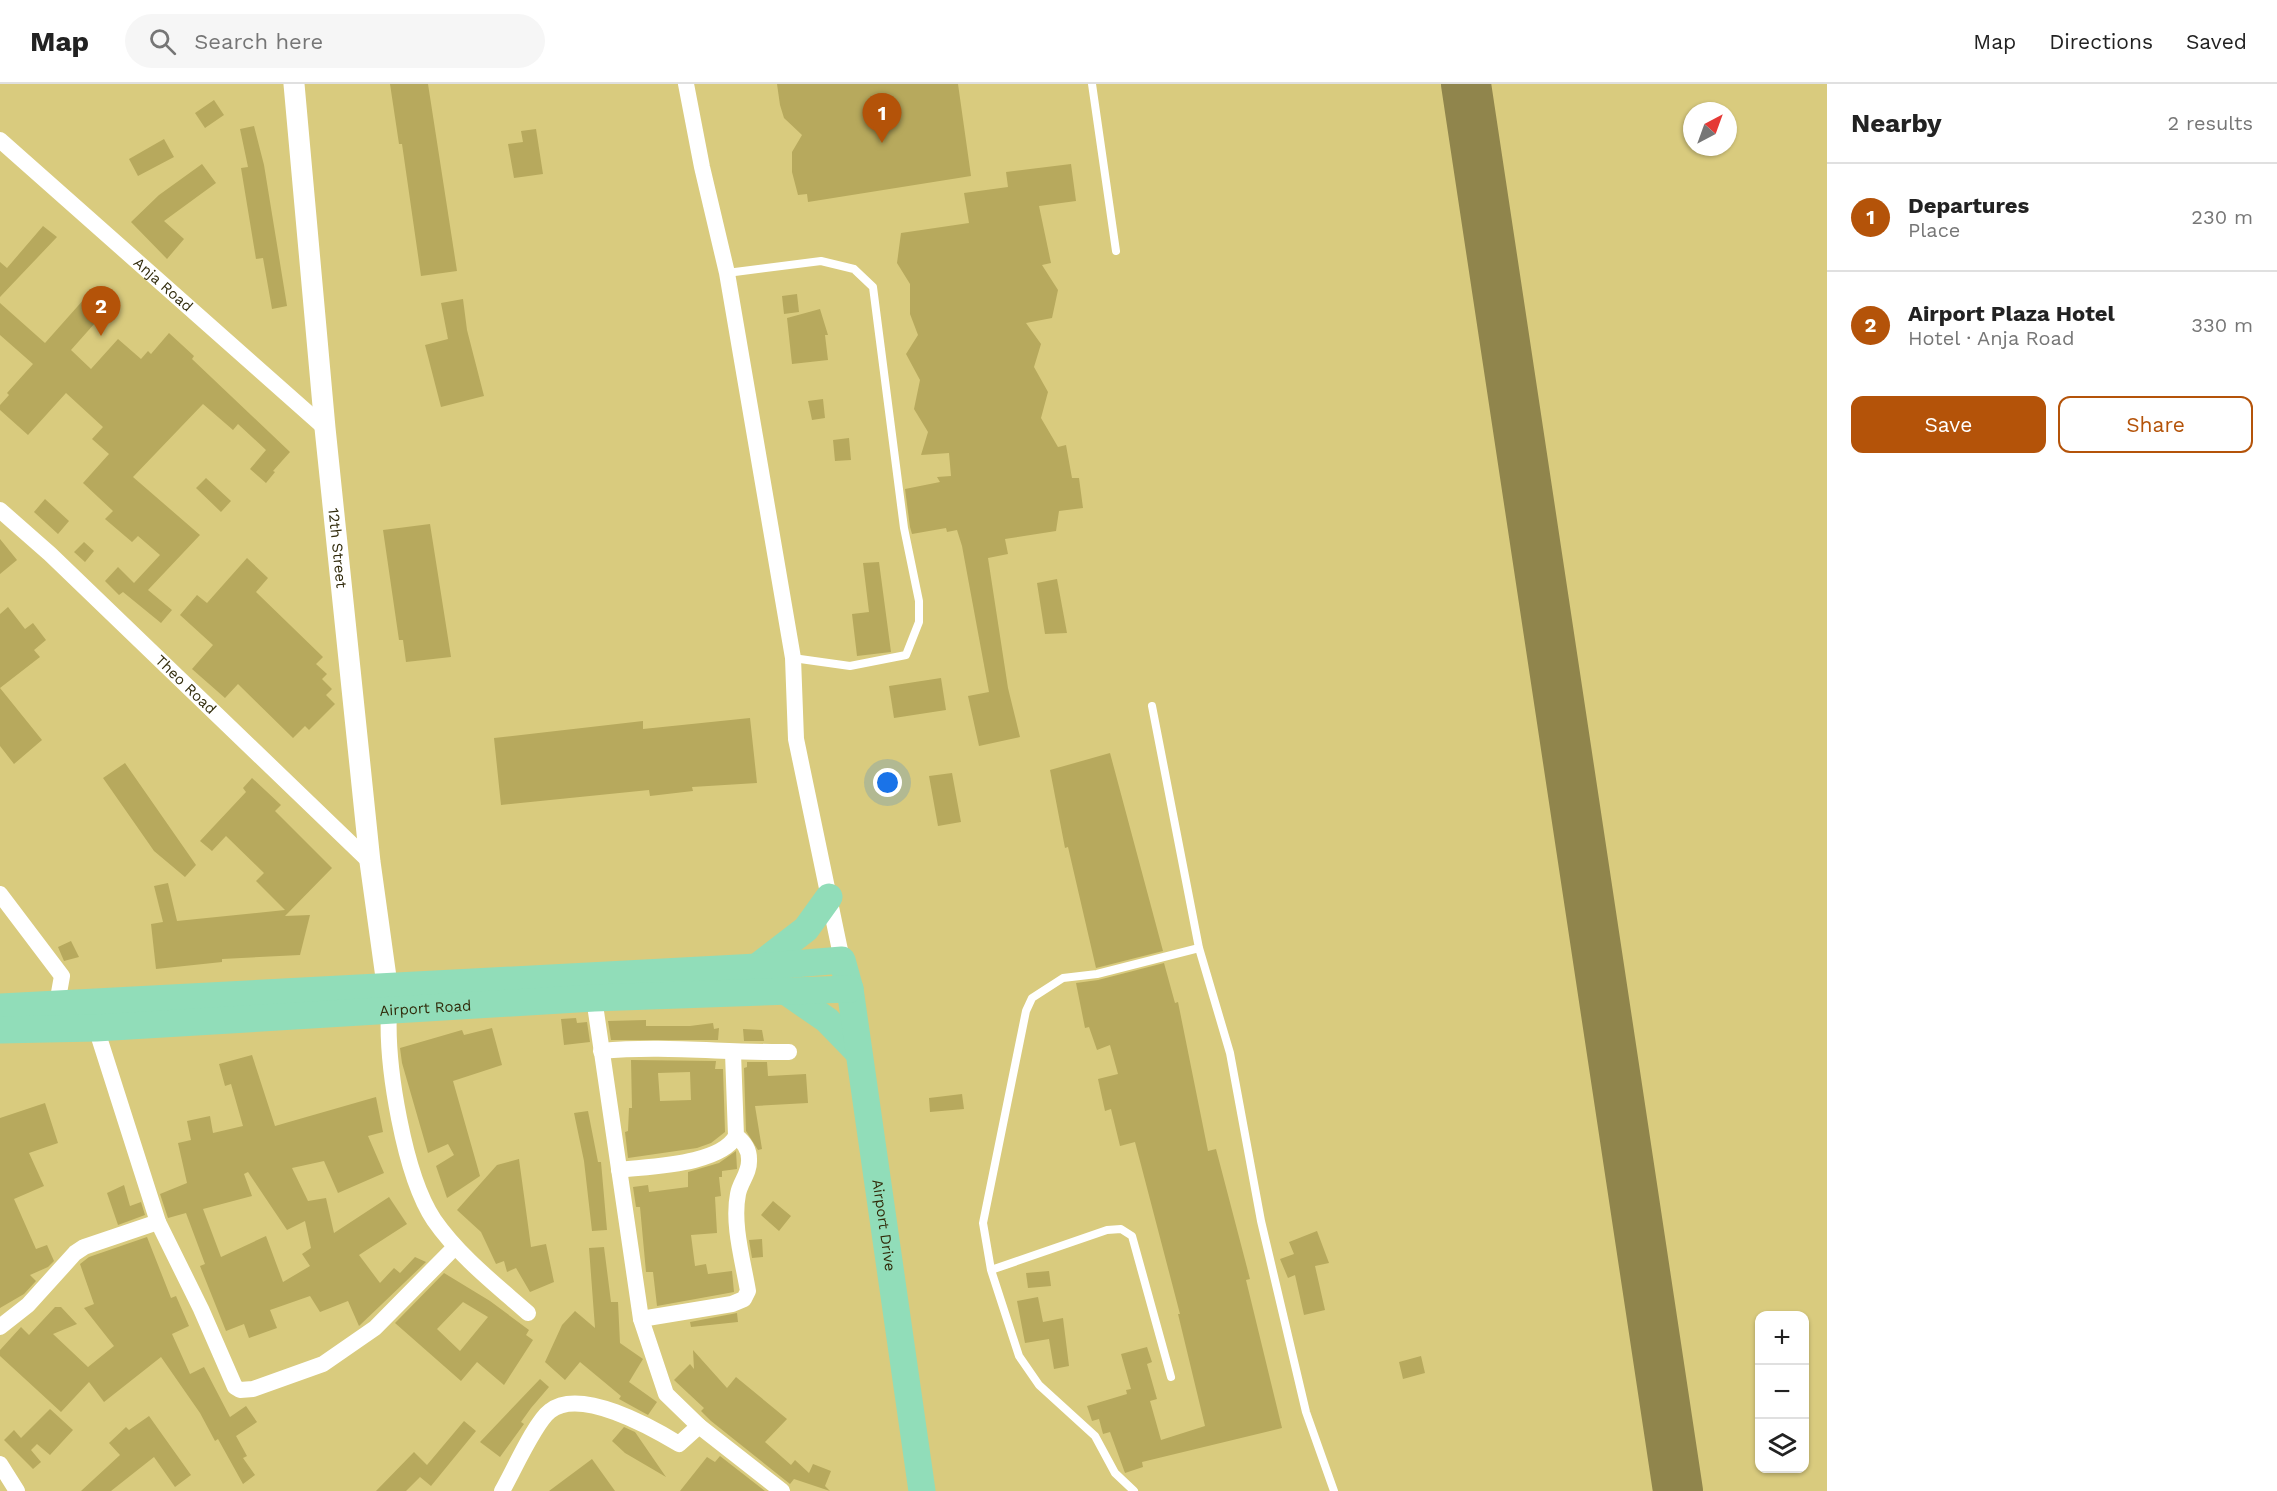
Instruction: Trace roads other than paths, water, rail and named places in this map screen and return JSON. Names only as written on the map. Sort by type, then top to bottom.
[{"type":"main road","points":[[757,967],[806,929],[829,897]]},
{"type":"main road","name":"Airport Road","points":[[0,1030],[96,1028],[389,999],[842,960]]},
{"type":"main road","name":"Airport Drive","points":[[842,960],[850,989],[922,1491]]},
{"type":"main road","name":"Airport Road","points":[[0,1007],[389,999],[594,999],[850,989]]},
{"type":"main road","points":[[785,991],[827,1020],[858,1052]]},
{"type":"street","name":"12th Street","points":[[294,84],[325,428],[370,862],[389,999]]},
{"type":"street","points":[[686,84],[702,167],[728,273],[793,658],[796,738],[842,960]]},
{"type":"street","name":"Anja Road","points":[[0,140],[325,428]]},
{"type":"street","name":"Theo Road","points":[[0,510],[68,571],[370,862]]},
{"type":"street","points":[[0,894],[63,976],[57,1005]]},
{"type":"street","points":[[389,999],[390,1068],[404,1135],[422,1200],[455,1247],[528,1313]]},
{"type":"street","points":[[594,999],[640,1319],[666,1394],[699,1426],[782,1491]]},
{"type":"street","points":[[96,1028],[158,1222],[201,1309],[235,1387],[245,1391],[323,1364],[375,1328],[455,1247]]},
{"type":"street","points":[[601,1051],[649,1047],[733,1053],[789,1052]]},
{"type":"street","points":[[619,1170],[691,1160],[720,1152],[731,1145],[736,1136],[733,1053]]},
{"type":"street","points":[[640,1319],[732,1304],[744,1299],[748,1291],[738,1222],[738,1193],[745,1179],[749,1159],[744,1142],[736,1136]]},
{"type":"street","points":[[0,1327],[28,1305],[75,1253],[84,1247],[158,1222]]},
{"type":"street","points":[[502,1491],[539,1425],[549,1411],[564,1403],[608,1408],[635,1422],[651,1426],[679,1444],[699,1426]]},
{"type":"street","points":[[0,1464],[17,1491]]},
{"type":"lane","points":[[1092,84],[1116,251]]},
{"type":"lane","points":[[728,273],[821,261],[855,269],[873,286],[904,528],[919,601],[919,622],[906,655],[850,666],[793,658]]},
{"type":"lane","points":[[1152,706],[1199,948],[1230,1053],[1261,1221],[1306,1412],[1334,1491]]},
{"type":"lane","points":[[1134,1491],[1114,1473],[1095,1436],[1039,1385],[1019,1356],[991,1270],[983,1223],[1026,1011],[1032,998],[1043,988],[1062,978],[1097,974],[1199,948]]},
{"type":"lane","points":[[991,1270],[1107,1230],[1121,1229],[1131,1236],[1171,1377]]},
{"type":"place","name":"Departures","points":[[882,143]]},
{"type":"place","name":"Airport Plaza Hotel","points":[[101,336]]}]
